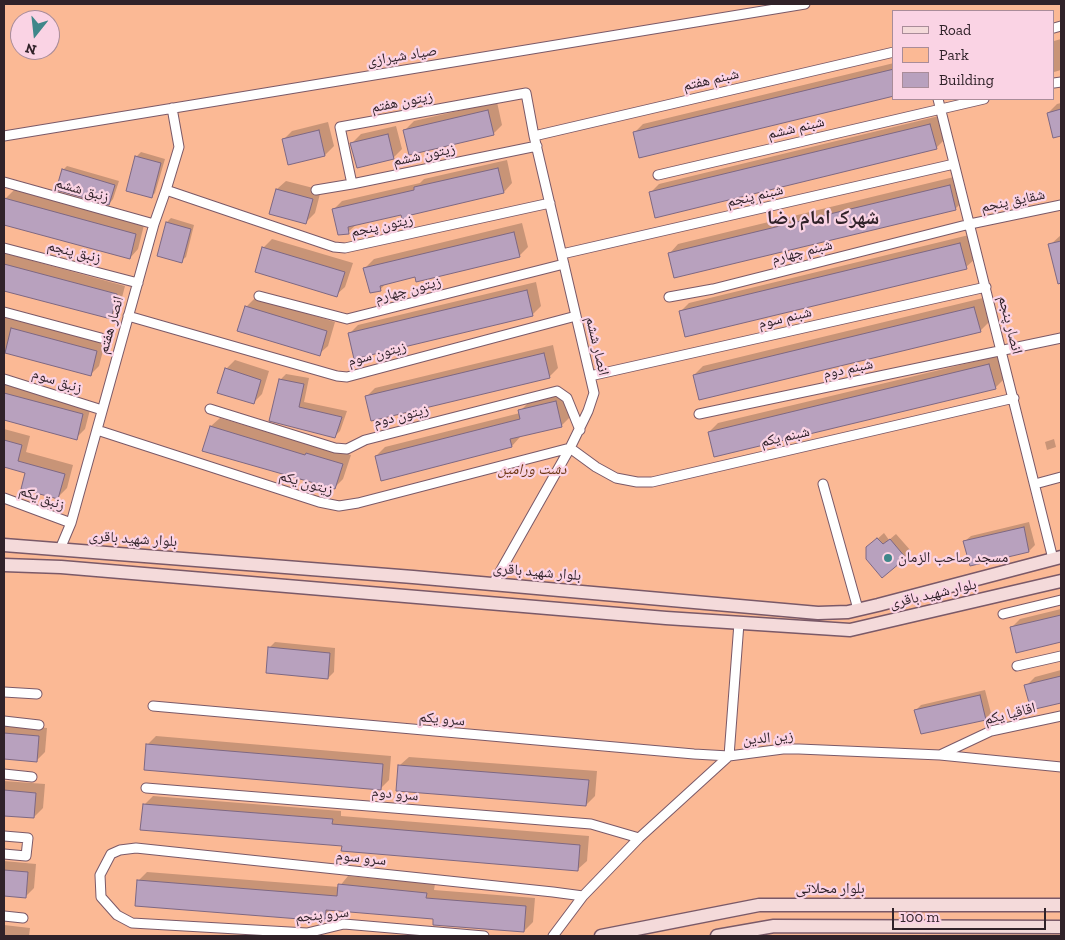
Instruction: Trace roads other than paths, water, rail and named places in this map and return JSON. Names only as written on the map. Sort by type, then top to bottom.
[{"type":"street","name":"صیاد شیرازی","points":[[4,136],[805,4]]},
{"type":"street","name":"شبنم هفتم","points":[[534,136],[892,52]]},
{"type":"street","name":"انصار ششم","points":[[493,584],[580,430],[594,393],[534,136],[526,93]]},
{"type":"street","name":"زیتون هفتم","points":[[352,184],[340,127],[526,93]]},
{"type":"street","name":"شبنم ششم","points":[[658,175],[939,103],[973,100]]},
{"type":"street","name":"انصار پنجم","points":[[939,103],[1035,484],[1057,558]]},
{"type":"street","name":"انصار هفتم","points":[[60,549],[71,523],[154,224],[179,148],[172,108]]},
{"type":"street","name":"زیتون ششم","points":[[316,190],[537,146]]},
{"type":"street","name":"شبنم پنجم","points":[[562,254],[954,164]]},
{"type":"street","name":"زنبق ششم","points":[[4,182],[154,224]]},
{"type":"street","name":"زیتون پنجم","points":[[166,190],[334,247],[344,248],[550,203]]},
{"type":"street","name":"شقایق پنجم","points":[[970,224],[1061,205]]},
{"type":"street","name":"شبنم چهارم","points":[[669,297],[713,289],[970,224]]},
{"type":"street","name":"زنبق پنجم","points":[[4,248],[138,282]]},
{"type":"street","name":"زیتون چهارم","points":[[259,296],[348,319],[564,264]]},
{"type":"street","name":"شبنم سوم","points":[[590,376],[986,287]]},
{"type":"street","points":[[4,312],[101,338]]},
{"type":"street","name":"زیتون سوم","points":[[128,316],[337,376],[347,377],[576,316]]},
{"type":"street","name":"شبنم دوم","points":[[699,414],[1061,338]]},
{"type":"street","name":"زنبق سوم","points":[[4,379],[102,410]]},
{"type":"street","name":"زیتون دوم","points":[[210,409],[335,448],[347,449],[365,440],[557,391],[567,398],[580,430]]},
{"type":"street","name":"شبنم یکم","points":[[570,448],[596,467],[616,478],[637,482],[652,482],[1014,398]]},
{"type":"street","name":"زیتون یکم","points":[[97,430],[319,502],[339,506],[358,503],[570,448]]},
{"type":"street","points":[[1035,484],[1061,477]]},
{"type":"street","points":[[823,484],[858,610]]},
{"type":"street","name":"زنبق یکم","points":[[4,498],[71,523]]},
{"type":"street","name":"بلوار شهید باقری","points":[[4,545],[493,584],[818,613],[858,610],[1057,558]]},
{"type":"street","name":"بلوار شهید باقری","points":[[4,565],[61,567],[739,623],[850,630],[1061,581]]},
{"type":"street","points":[[490,603],[493,584]]},
{"type":"street","points":[[1003,614],[1061,600]]},
{"type":"street","points":[[729,756],[739,623]]},
{"type":"street","points":[[1018,666],[1061,656]]},
{"type":"street","points":[[4,692],[37,694]]},
{"type":"street","name":"سرو یکم","points":[[153,706],[596,746],[729,756]]},
{"type":"street","name":"اقاقیا یکم","points":[[940,755],[991,731],[1061,716]]},
{"type":"street","points":[[4,722],[39,725]]},
{"type":"street","name":"زین الدین","points":[[553,936],[582,896],[639,838],[729,756],[799,748],[940,755],[1061,767]]},
{"type":"street","points":[[4,774],[32,777]]},
{"type":"street","name":"سرو دوم","points":[[146,788],[591,824],[639,838]]},
{"type":"street","points":[[4,836],[28,838],[26,856],[4,854]]},
{"type":"street","name":"سرو سوم","points":[[132,923],[107,906],[101,897],[100,876],[111,854],[120,850],[136,848],[582,896]]},
{"type":"street","name":"بلوار محلاتی","points":[[601,936],[759,905],[1061,905]]},
{"type":"street","points":[[4,916],[23,918]]},
{"type":"street","name":"سرو پنجم","points":[[132,923],[307,934],[344,924],[484,936]]},
{"type":"street","points":[[717,936],[774,926],[1061,927]]},
{"type":"place","name":"مسجد صاحب الزمان","points":[[888,558]]},
{"type":"district","name":"شهرک امام رضا","points":[[823,218]]},
{"type":"park label","name":"دشت ورامین","points":[[532,470]]}]
